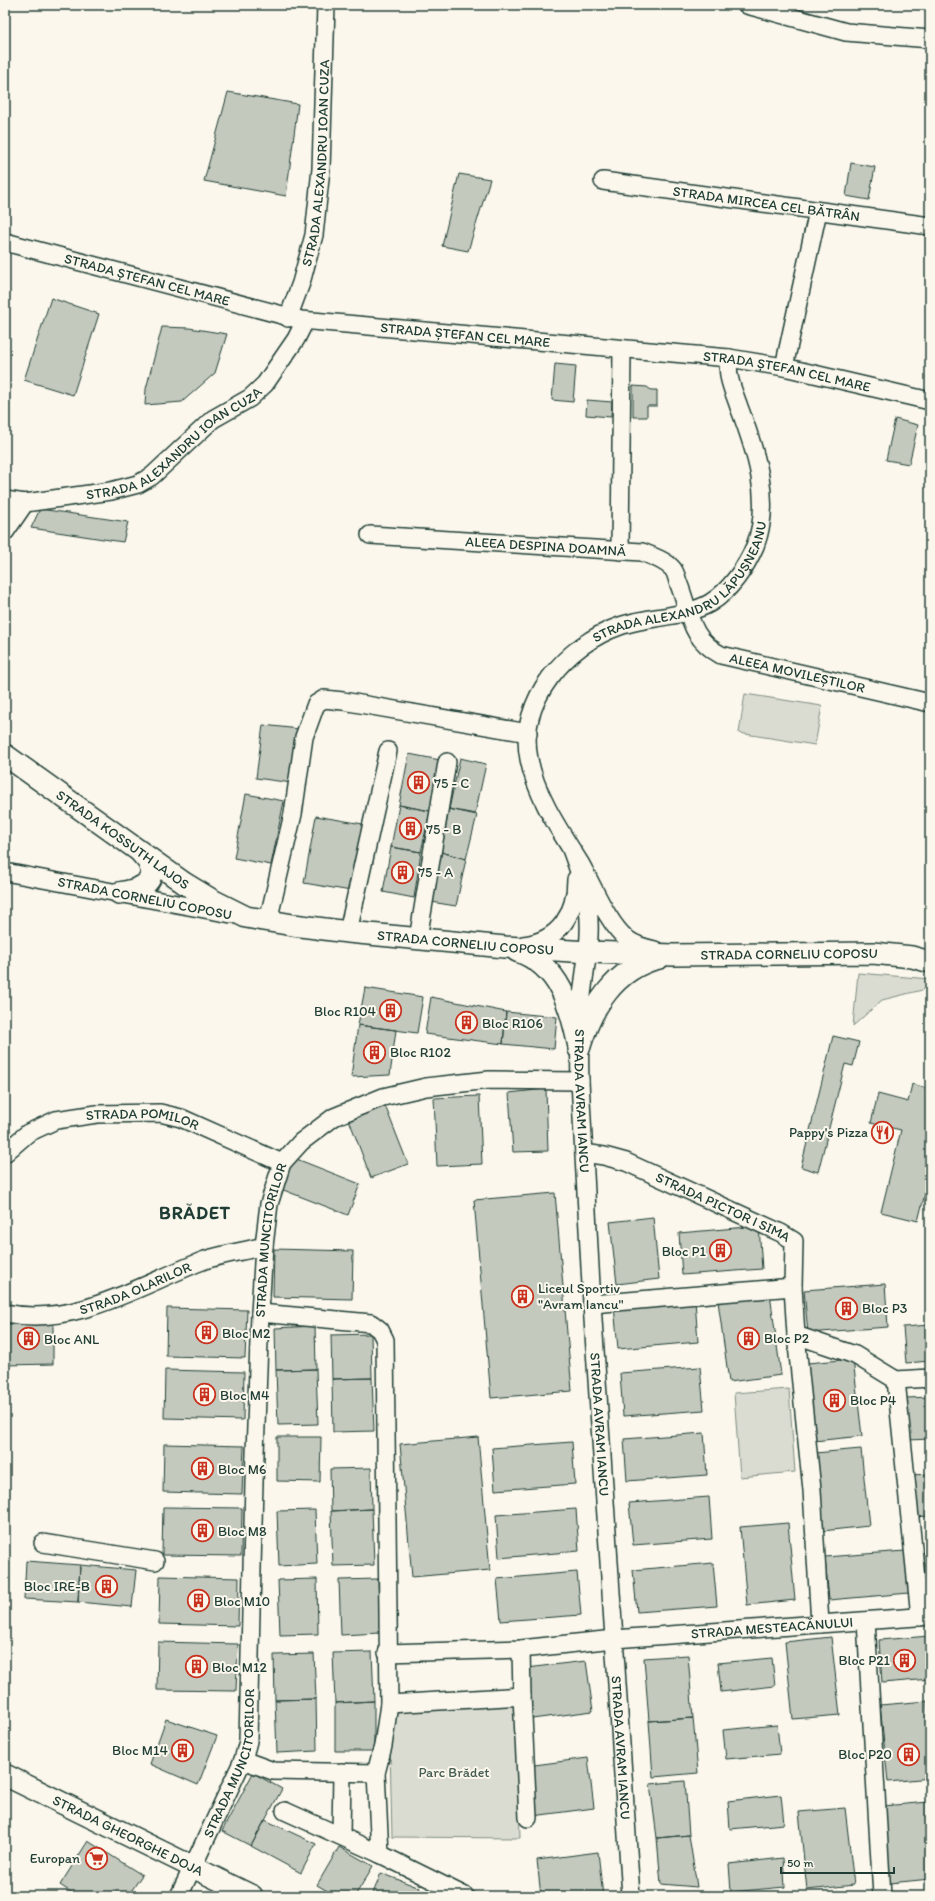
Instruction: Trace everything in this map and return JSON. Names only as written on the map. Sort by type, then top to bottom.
[{"type":"main road","name":"STRADA KOSSUTH LAJOS","points":[[5,755],[141,853],[212,900],[246,917]]},
{"type":"main road","points":[[119,893],[135,891],[147,884],[151,874],[150,866],[141,853]]},
{"type":"main road","name":"STRADA CORNELIU COPOSU","points":[[246,917],[348,932],[505,947],[673,955],[873,953],[930,962]]},
{"type":"main road","points":[[505,947],[526,954],[543,964],[554,977],[564,993],[572,1016],[579,1048]]},
{"type":"main road","points":[[579,1048],[586,1026],[596,1006],[620,978],[635,966],[651,960],[673,955]]},
{"type":"main road","name":"STRADA GHEORGHE DOJA","points":[[5,1775],[252,1896]]},
{"type":"street","name":"STRADA ALEXANDRU IOAN CUZA","points":[[5,500],[25,503],[111,491],[138,484],[152,476],[213,419],[250,398],[265,384],[292,345],[302,283],[314,235],[321,169],[326,5]]},
{"type":"street","points":[[747,5],[846,32],[930,39]]},
{"type":"street","name":"STRADA MIRCEA CEL BĂTRÂN","points":[[603,181],[930,226]]},
{"type":"street","points":[[784,367],[818,210]]},
{"type":"street","name":"STRADA ȘTEFAN CEL MARE","points":[[5,242],[297,319],[728,358],[784,367],[930,401]]},
{"type":"street","points":[[620,551],[622,349]]},
{"type":"street","name":"STRADA ALEXANDRU LĂPUȘNEANU","points":[[673,955],[637,945],[626,938],[614,924],[539,791],[529,758],[528,733],[535,703],[548,680],[565,659],[585,643],[619,626],[686,611],[709,603],[728,587],[742,572],[755,544],[761,517],[762,492],[758,466],[740,408],[728,380],[728,358]]},
{"type":"street","points":[[5,532],[25,503]]},
{"type":"street","name":"ALEEA DESPINA DOAMNĂ","points":[[370,535],[642,552],[657,558],[673,569],[681,587],[686,611]]},
{"type":"street","name":"ALEEA MOVILEȘTILOR","points":[[686,611],[699,637],[709,648],[721,655],[930,703]]},
{"type":"street","points":[[268,921],[293,814],[304,737],[316,704],[321,700],[324,699],[343,702],[528,733]]},
{"type":"street","points":[[348,932],[388,751]]},
{"type":"street","points":[[418,939],[447,762]]},
{"type":"street","name":"STRADA ALEXANDRU LĂPUȘNEANU","points":[[505,947],[530,945],[545,939],[556,932],[572,911],[576,894],[576,877],[571,849]]},
{"type":"street","name":"STRADA ALEXANDRU LĂPUȘNEANU","points":[[571,849],[582,880],[588,907],[590,931],[589,952]]},
{"type":"street","name":"STRADA CORNELIU COPOSU","points":[[5,872],[246,917]]},
{"type":"street","name":"STRADA AVRAM IANCU","points":[[589,952],[582,995],[579,1048],[580,1081],[592,1304],[631,1896]]},
{"type":"street","name":"STRADA MUNCITORILOR","points":[[179,1896],[243,1760],[248,1741],[254,1482],[260,1313],[264,1246],[269,1204],[282,1163],[300,1142],[334,1117],[383,1096],[426,1087],[489,1080],[580,1081]]},
{"type":"street","name":"STRADA POMILOR","points":[[5,1153],[28,1133],[56,1120],[97,1114],[160,1113],[181,1118],[282,1163]]},
{"type":"street","name":"STRADA PICTOR I SIMA","points":[[584,1153],[604,1156],[626,1162],[780,1233],[794,1241],[793,1288],[796,1335],[812,1490],[820,1624]]},
{"type":"street","name":"STRADA OLARILOR","points":[[5,1313],[50,1316],[87,1308],[206,1260],[264,1246]]},
{"type":"street","points":[[592,1304],[793,1288]]},
{"type":"street","points":[[260,1313],[371,1323],[380,1330],[385,1340],[387,1653],[389,1704],[383,1746],[376,1773],[380,1854]]},
{"type":"street","points":[[796,1335],[855,1355],[896,1380],[930,1378]]},
{"type":"street","points":[[896,1380],[925,1616]]},
{"type":"street","points":[[43,1543],[155,1561]]},
{"type":"street","name":"STRADA MESTEACĂNULUI","points":[[387,1653],[521,1649],[614,1639],[925,1616]]},
{"type":"street","points":[[866,1621],[882,1896]]},
{"type":"street","points":[[521,1649],[528,1818]]},
{"type":"street","points":[[389,1704],[522,1696]]},
{"type":"street","points":[[243,1760],[273,1771],[376,1773]]},
{"type":"street","points":[[341,1836],[342,1772]]},
{"type":"street","points":[[285,1811],[380,1854],[465,1896]]},
{"type":"green space","points":[[745,694],[822,706],[815,745],[739,733]]},
{"type":"green space","points":[[858,973],[930,979],[930,988],[882,1000],[853,1026]]},
{"type":"green space","points":[[789,1389],[795,1472],[740,1477],[734,1393]]},
{"type":"green space","name":"Parc Brădet","points":[[516,1701],[520,1838],[392,1837],[389,1704]]},
{"type":"building","points":[[228,92],[298,104],[286,196],[204,181]]},
{"type":"building","points":[[851,163],[875,167],[869,200],[846,196]]},
{"type":"building","points":[[459,174],[490,179],[468,251],[442,246]]},
{"type":"building","points":[[51,298],[99,314],[73,395],[24,380]]},
{"type":"building","points":[[162,327],[189,328],[227,334],[215,373],[182,402],[145,405],[146,389]]},
{"type":"building","points":[[555,364],[576,366],[573,402],[552,400]]},
{"type":"building","points":[[633,386],[647,387],[651,390],[657,390],[657,406],[647,406],[647,417],[633,417]]},
{"type":"building","points":[[587,400],[612,402],[611,417],[586,415]]},
{"type":"building","points":[[895,419],[918,425],[909,464],[886,460]]},
{"type":"building","points":[[40,509],[128,522],[123,542],[31,528]]},
{"type":"building","points":[[263,725],[299,729],[292,783],[256,778]]},
{"type":"building","name":"75 - C","points":[[409,754],[440,760],[430,811],[399,805]]},
{"type":"building","points":[[460,758],[486,764],[475,814],[449,809]]},
{"type":"building","points":[[246,794],[284,801],[271,865],[234,858]]},
{"type":"building","name":"75 - B","points":[[399,805],[430,811],[421,852],[391,847]]},
{"type":"building","points":[[449,809],[477,815],[466,859],[441,852]]},
{"type":"building","points":[[316,816],[363,824],[351,891],[304,883]]},
{"type":"building","name":"75 - A","points":[[391,847],[421,852],[414,898],[383,892]]},
{"type":"building","points":[[441,852],[466,859],[456,906],[431,902]]},
{"type":"building","name":"Bloc R104","points":[[365,988],[423,997],[417,1033],[358,1025]]},
{"type":"building","name":"Bloc R106","points":[[431,997],[506,1012],[503,1044],[425,1034]]},
{"type":"building","points":[[506,1012],[557,1017],[554,1049],[503,1044]]},
{"type":"building","name":"Bloc R102","points":[[358,1025],[396,1030],[390,1075],[351,1077]]},
{"type":"building","points":[[833,1036],[859,1042],[853,1066],[845,1064],[818,1172],[801,1167]]},
{"type":"building","points":[[912,1084],[930,1089],[930,1174],[918,1221],[881,1212],[901,1130],[871,1123],[878,1094],[908,1102]]},
{"type":"building","points":[[546,1089],[548,1151],[513,1152],[509,1093]]},
{"type":"building","points":[[479,1096],[482,1164],[437,1166],[434,1098]]},
{"type":"building","points":[[384,1103],[408,1164],[371,1178],[348,1117]]},
{"type":"building","points":[[294,1158],[360,1184],[348,1215],[281,1189]]},
{"type":"building","name":"Liceul Sportiv \"Avram Iancu\"","points":[[555,1193],[572,1391],[491,1398],[474,1200]]},
{"type":"building","points":[[653,1217],[659,1279],[617,1284],[610,1222]]},
{"type":"building","name":"Bloc P1","points":[[759,1226],[762,1269],[682,1275],[679,1233]]},
{"type":"building","points":[[274,1249],[353,1251],[352,1299],[273,1297]]},
{"type":"building","name":"Bloc P3","points":[[885,1284],[888,1327],[808,1333],[804,1290]]},
{"type":"building","name":"Bloc P2","points":[[770,1294],[781,1375],[729,1382],[718,1301]]},
{"type":"building","points":[[695,1300],[698,1342],[618,1349],[614,1306]]},
{"type":"building","name":"Bloc M2","points":[[167,1308],[247,1310],[245,1358],[166,1356]]},
{"type":"building","name":"Bloc ANL","points":[[5,1324],[53,1324],[53,1364],[5,1365]]},
{"type":"building","points":[[930,1325],[930,1361],[906,1363],[903,1327]]},
{"type":"building","points":[[315,1326],[316,1369],[276,1370],[275,1328]]},
{"type":"building","points":[[371,1334],[372,1378],[332,1379],[331,1335]]},
{"type":"building","name":"Bloc P4","points":[[853,1359],[862,1436],[814,1441],[807,1363]]},
{"type":"building","points":[[700,1367],[704,1410],[623,1416],[620,1373]]},
{"type":"building","points":[[316,1369],[318,1424],[278,1425],[276,1370]]},
{"type":"building","name":"Bloc M4","points":[[165,1370],[244,1372],[243,1420],[164,1418]]},
{"type":"building","points":[[372,1378],[374,1431],[333,1432],[332,1379]]},
{"type":"building","points":[[930,1397],[930,1439],[908,1440],[906,1398]]},
{"type":"building","points":[[704,1433],[707,1475],[627,1481],[624,1439]]},
{"type":"building","points":[[277,1437],[321,1437],[320,1482],[277,1481]]},
{"type":"building","points":[[478,1437],[490,1570],[412,1577],[400,1444]]},
{"type":"building","points":[[572,1442],[575,1484],[495,1490],[492,1448]]},
{"type":"building","name":"Bloc M6","points":[[164,1444],[244,1446],[242,1494],[163,1492]]},
{"type":"building","points":[[861,1449],[869,1526],[822,1531],[815,1453]]},
{"type":"building","points":[[371,1468],[372,1509],[331,1511],[330,1469]]},
{"type":"building","points":[[930,1474],[930,1516],[913,1517],[910,1475]]},
{"type":"building","points":[[709,1497],[712,1539],[633,1545],[629,1503]]},
{"type":"building","name":"Bloc M8","points":[[163,1507],[242,1508],[241,1556],[162,1555]]},
{"type":"building","points":[[372,1509],[374,1565],[333,1566],[331,1511]]},
{"type":"building","points":[[576,1509],[579,1551],[499,1558],[496,1515]]},
{"type":"building","points":[[315,1510],[317,1564],[279,1566],[277,1511]]},
{"type":"building","points":[[788,1523],[795,1600],[747,1605],[740,1527]]},
{"type":"building","points":[[905,1551],[909,1593],[829,1600],[825,1557]]},
{"type":"building","points":[[921,1551],[930,1551],[930,1593],[923,1593]]},
{"type":"building","points":[[26,1561],[80,1565],[78,1602],[24,1599]]},
{"type":"building","points":[[713,1563],[717,1606],[637,1612],[633,1570]]},
{"type":"building","name":"Bloc IRE-B","points":[[80,1565],[136,1570],[132,1607],[78,1602]]},
{"type":"building","points":[[577,1572],[581,1615],[501,1621],[497,1579]]},
{"type":"building","name":"Bloc M10","points":[[160,1576],[239,1578],[238,1626],[159,1624]]},
{"type":"building","points":[[317,1579],[318,1634],[280,1635],[278,1580]]},
{"type":"building","points":[[378,1579],[380,1633],[341,1635],[339,1580]]},
{"type":"building","name":"Bloc P21","points":[[930,1636],[930,1679],[882,1683],[879,1640]]},
{"type":"building","points":[[831,1637],[840,1715],[793,1719],[785,1642]]},
{"type":"building","name":"Bloc M12","points":[[158,1642],[238,1644],[236,1691],[157,1690]]},
{"type":"building","points":[[372,1652],[374,1701],[335,1703],[333,1653]]},
{"type":"building","points":[[314,1654],[316,1699],[275,1700],[274,1655]]},
{"type":"building","points":[[688,1655],[693,1718],[649,1721],[644,1658]]},
{"type":"building","points":[[772,1658],[775,1686],[721,1692],[718,1663]]},
{"type":"building","points":[[586,1661],[593,1711],[532,1719],[526,1668]]},
{"type":"building","points":[[316,1699],[317,1751],[277,1753],[275,1700]]},
{"type":"building","points":[[374,1701],[374,1751],[335,1751],[335,1703]]},
{"type":"building","name":"Bloc P20","points":[[927,1701],[930,1731],[930,1778],[888,1782],[880,1705]]},
{"type":"building","points":[[693,1718],[698,1773],[653,1777],[649,1721]]},
{"type":"building","name":"Bloc M14","points":[[166,1719],[217,1736],[198,1785],[150,1764]]},
{"type":"building","points":[[777,1725],[780,1754],[726,1759],[723,1730]]},
{"type":"building","points":[[588,1758],[594,1808],[533,1816],[527,1766]]},
{"type":"building","points":[[253,1773],[282,1789],[251,1846],[222,1831]]},
{"type":"building","points":[[685,1781],[689,1835],[657,1838],[650,1784]]},
{"type":"building","points":[[781,1795],[784,1824],[730,1829],[728,1801]]},
{"type":"building","points":[[929,1802],[930,1879],[890,1883],[883,1806]]},
{"type":"building","points":[[845,1808],[854,1885],[807,1890],[799,1812]]},
{"type":"building","points":[[265,1820],[316,1844],[301,1873],[251,1846]]},
{"type":"building","points":[[689,1835],[697,1887],[661,1884],[657,1838]]},
{"type":"building","name":"Europan","points":[[88,1841],[142,1875],[128,1896],[77,1896],[60,1885]]},
{"type":"building","points":[[339,1847],[373,1866],[355,1896],[336,1896],[317,1885]]},
{"type":"building","points":[[598,1852],[603,1896],[541,1896],[537,1860]]},
{"type":"building","points":[[783,1858],[785,1887],[731,1892],[729,1864]]},
{"type":"building","points":[[381,1873],[420,1888],[417,1896],[372,1896]]},
{"type":"place","name":"75 - C","points":[[419,783]]},
{"type":"place","name":"75 - B","points":[[410,829]]},
{"type":"place","name":"75 - A","points":[[402,872]]},
{"type":"place","name":"Bloc R104","points":[[391,1011]]},
{"type":"place","name":"Bloc R106","points":[[466,1023]]},
{"type":"place","name":"Bloc R102","points":[[374,1052]]},
{"type":"place","name":"Pappy's Pizza","points":[[883,1132]]},
{"type":"place","name":"Bloc P1","points":[[721,1251]]},
{"type":"place","name":"Liceul Sportiv \"Avram Iancu\"","points":[[523,1296]]},
{"type":"place","name":"Bloc P3","points":[[846,1308]]},
{"type":"place","name":"Bloc M2","points":[[206,1333]]},
{"type":"place","name":"Bloc P2","points":[[749,1338]]},
{"type":"place","name":"Bloc ANL","points":[[29,1339]]},
{"type":"place","name":"Bloc M4","points":[[204,1395]]},
{"type":"place","name":"Bloc P4","points":[[834,1400]]},
{"type":"place","name":"Bloc M6","points":[[203,1469]]},
{"type":"place","name":"Bloc M8","points":[[202,1531]]},
{"type":"place","name":"Bloc IRE-B","points":[[106,1586]]},
{"type":"place","name":"Bloc M10","points":[[199,1601]]},
{"type":"place","name":"Bloc P21","points":[[905,1660]]},
{"type":"place","name":"Bloc M12","points":[[197,1667]]},
{"type":"place","name":"Bloc M14","points":[[183,1750]]},
{"type":"place","name":"Bloc P20","points":[[908,1754]]},
{"type":"place","name":"Europan","points":[[96,1858]]},
{"type":"district","name":"BRĂDET","points":[[195,1213]]}]
